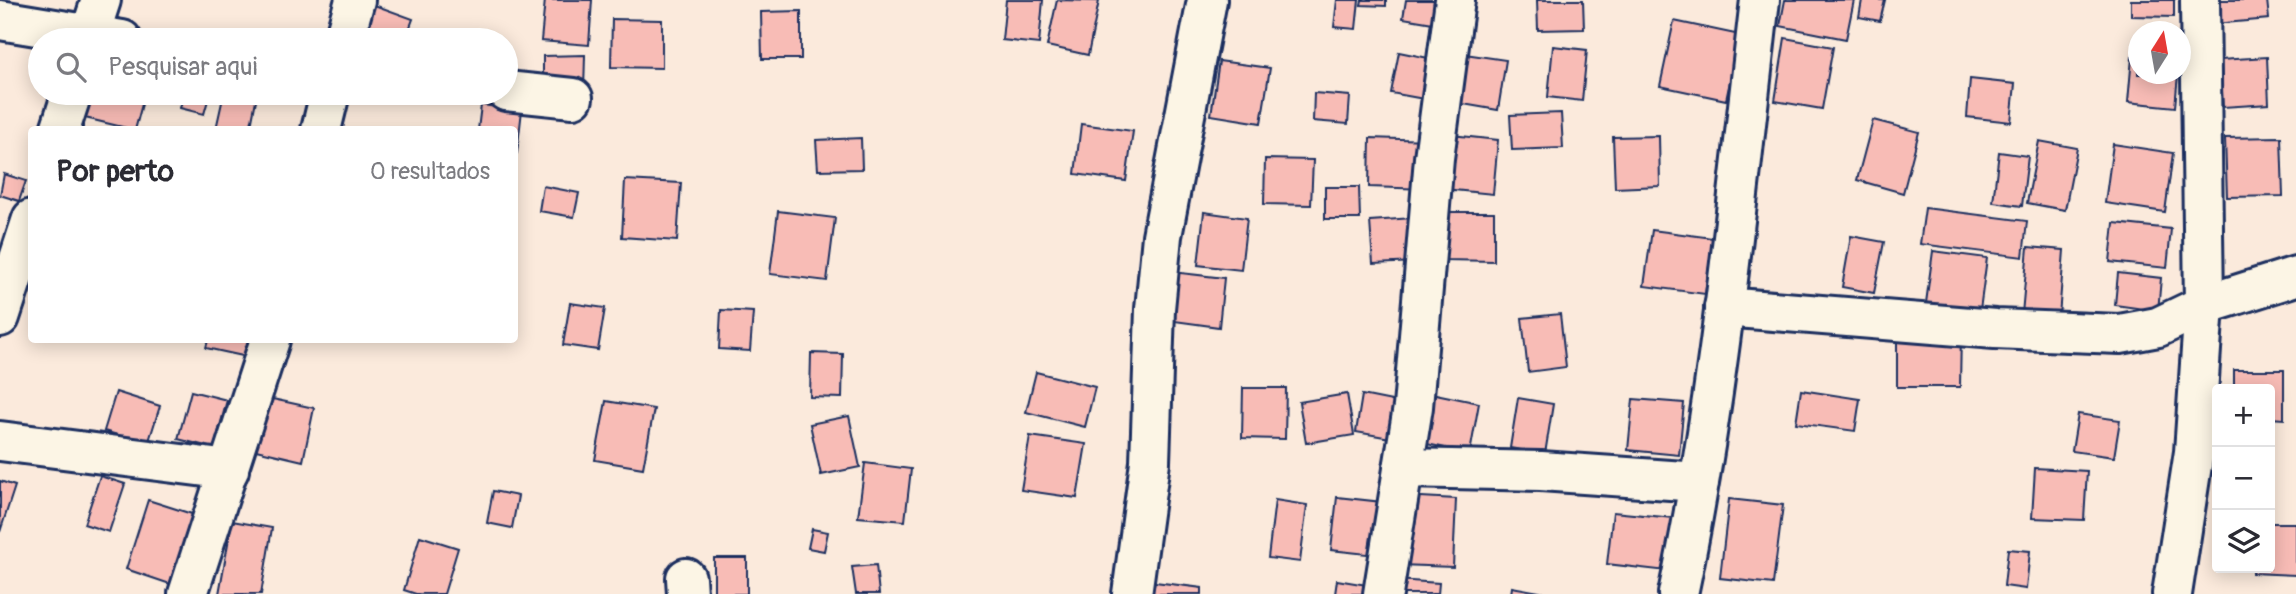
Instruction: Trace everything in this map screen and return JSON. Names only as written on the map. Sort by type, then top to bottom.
[{"type":"street","points":[[347,28],[355,0]]},
{"type":"street","points":[[1132,594],[1150,462],[1155,309],[1162,236],[1207,0]]},
{"type":"street","points":[[1383,594],[1413,407],[1434,158],[1455,0]]},
{"type":"street","points":[[1678,594],[1699,482],[1724,307],[1760,0]]},
{"type":"street","points":[[2172,594],[2194,452],[2204,305],[2200,0]]},
{"type":"street","points":[[0,20],[89,28]]},
{"type":"street","points":[[518,92],[573,98]]},
{"type":"street","points":[[61,126],[68,105]]},
{"type":"street","points":[[322,126],[327,105]]},
{"type":"street","points":[[0,317],[28,231]]},
{"type":"street","points":[[1724,307],[1995,329],[2120,334],[2158,327],[2204,305],[2296,276]]},
{"type":"street","points":[[188,594],[269,343]]},
{"type":"street","points":[[0,441],[229,470]]},
{"type":"street","points":[[1403,468],[1541,471],[1699,482]]},
{"type":"building","points":[[545,0],[592,0],[589,45],[541,41]]},
{"type":"building","points":[[1006,0],[1043,0],[1039,44],[1002,40]]},
{"type":"building","points":[[1057,0],[1099,1],[1088,55],[1047,46]]},
{"type":"building","points":[[1337,0],[1359,0],[1356,29],[1334,27]]},
{"type":"building","points":[[1362,0],[1386,0],[1386,6],[1361,5]]},
{"type":"building","points":[[1406,0],[1449,0],[1445,25],[1403,18]]},
{"type":"building","points":[[1537,0],[1583,0],[1584,29],[1538,30]]},
{"type":"building","points":[[1785,0],[1854,0],[1846,39],[1780,26]]},
{"type":"building","points":[[1862,0],[1885,0],[1880,21],[1859,17]]},
{"type":"building","points":[[2131,0],[2174,0],[2174,17],[2131,16]]},
{"type":"building","points":[[2212,0],[2267,0],[2269,19],[2214,24]]},
{"type":"building","points":[[366,2],[413,19],[410,28],[358,28]]},
{"type":"building","points":[[801,11],[801,59],[762,59],[761,12]]},
{"type":"building","points":[[612,19],[662,20],[662,68],[611,67]]},
{"type":"building","points":[[1674,21],[1740,35],[1726,100],[1660,86]]},
{"type":"building","points":[[1785,38],[1833,47],[1822,109],[1775,101]]},
{"type":"building","points":[[1553,46],[1587,50],[1582,101],[1548,97]]},
{"type":"building","points":[[1399,52],[1443,61],[1435,101],[1391,93]]},
{"type":"building","points":[[1465,54],[1506,60],[1498,110],[1457,103]]},
{"type":"building","points":[[585,55],[584,91],[543,90],[543,56]]},
{"type":"building","points":[[2267,57],[2269,104],[2223,107],[2220,60]]},
{"type":"building","points":[[1219,61],[1270,68],[1261,123],[1211,115]]},
{"type":"building","points":[[1970,79],[2015,84],[2011,122],[1967,117]]},
{"type":"building","points":[[2130,84],[2177,84],[2175,107],[2128,102]]},
{"type":"building","points":[[1314,93],[1350,96],[1348,124],[1313,121]]},
{"type":"building","points":[[89,105],[142,105],[136,126],[118,126],[85,118]]},
{"type":"building","points":[[181,105],[207,105],[204,114],[180,108]]},
{"type":"building","points":[[221,105],[255,105],[251,126],[217,126]]},
{"type":"building","points":[[481,105],[522,110],[518,144],[518,126],[478,126]]},
{"type":"building","points":[[1561,113],[1563,148],[1512,150],[1510,115]]},
{"type":"building","points":[[1873,120],[1919,132],[1903,193],[1857,180]]},
{"type":"building","points":[[1081,124],[1133,131],[1126,181],[1075,174]]},
{"type":"building","points":[[1451,135],[1498,140],[1493,194],[1444,189]]},
{"type":"building","points":[[1659,136],[1660,186],[1615,188],[1613,137]]},
{"type":"building","points":[[2281,137],[2283,196],[2227,197],[2225,138]]},
{"type":"building","points":[[861,138],[862,169],[818,170],[816,140]]},
{"type":"building","points":[[1370,138],[1428,140],[1427,189],[1369,187]]},
{"type":"building","points":[[2039,141],[2077,148],[2065,210],[2027,203]]},
{"type":"building","points":[[2113,144],[2173,153],[2165,212],[2105,203]]},
{"type":"building","points":[[1999,152],[2028,156],[2022,206],[1993,202]]},
{"type":"building","points":[[1265,159],[1313,160],[1311,205],[1264,204]]},
{"type":"building","points":[[4,174],[26,181],[19,201],[0,195]]},
{"type":"building","points":[[625,180],[681,183],[677,241],[622,237]]},
{"type":"building","points":[[543,186],[579,193],[574,217],[539,211]]},
{"type":"building","points":[[1325,187],[1359,187],[1360,219],[1325,219]]},
{"type":"building","points":[[1925,208],[2027,221],[2023,257],[1920,244]]},
{"type":"building","points":[[778,211],[835,218],[827,281],[770,274]]},
{"type":"building","points":[[1204,212],[1247,218],[1241,270],[1198,265]]},
{"type":"building","points":[[1445,212],[1494,212],[1494,261],[1445,260]]},
{"type":"building","points":[[1413,218],[1416,262],[1373,264],[1370,221]]},
{"type":"building","points":[[2114,223],[2171,229],[2167,268],[2110,262]]},
{"type":"building","points":[[1652,230],[1713,238],[1705,294],[1644,286]]},
{"type":"building","points":[[1851,236],[1884,242],[1874,293],[1842,287]]},
{"type":"building","points":[[2028,247],[2064,250],[2059,317],[2022,314]]},
{"type":"building","points":[[1933,251],[1987,258],[1980,310],[1926,303]]},
{"type":"building","points":[[1172,272],[1224,278],[1219,327],[1167,320]]},
{"type":"building","points":[[2118,273],[2161,278],[2158,311],[2115,305]]},
{"type":"building","points":[[570,303],[605,308],[598,350],[563,345]]},
{"type":"building","points":[[721,310],[753,312],[750,351],[719,349]]},
{"type":"building","points":[[1560,314],[1566,367],[1528,372],[1522,318]]},
{"type":"building","points":[[1897,333],[1961,333],[1960,387],[1897,387]]},
{"type":"building","points":[[207,343],[255,343],[252,358],[206,348]]},
{"type":"building","points":[[811,353],[843,354],[842,398],[810,397]]},
{"type":"building","points":[[2234,370],[2284,370],[2284,419],[2275,418],[2275,384],[2234,384]]},
{"type":"building","points":[[1036,372],[1095,387],[1085,427],[1026,412]]},
{"type":"building","points":[[1243,388],[1286,388],[1285,439],[1242,438]]},
{"type":"building","points":[[1801,390],[1860,399],[1855,431],[1796,423]]},
{"type":"building","points":[[191,391],[227,400],[214,448],[178,439]]},
{"type":"building","points":[[116,392],[160,406],[148,444],[104,431]]},
{"type":"building","points":[[1431,393],[1479,403],[1470,453],[1422,443]]},
{"type":"building","points":[[1347,394],[1354,435],[1306,443],[1299,402]]},
{"type":"building","points":[[1362,395],[1402,403],[1396,439],[1356,432]]},
{"type":"building","points":[[268,398],[314,408],[303,461],[256,450]]},
{"type":"building","points":[[1518,398],[1553,404],[1545,454],[1510,448]]},
{"type":"building","points":[[1633,399],[1684,403],[1679,455],[1628,450]]},
{"type":"building","points":[[606,401],[654,409],[643,468],[595,460]]},
{"type":"building","points":[[2078,414],[2120,420],[2114,457],[2072,451]]},
{"type":"building","points":[[849,416],[860,467],[821,475],[810,424]]},
{"type":"building","points":[[1030,436],[1086,444],[1077,498],[1021,490]]},
{"type":"building","points":[[865,463],[911,469],[905,521],[858,517]]},
{"type":"building","points":[[2035,468],[2087,471],[2084,520],[2032,518]]},
{"type":"building","points":[[100,476],[125,484],[109,532],[84,524]]},
{"type":"building","points":[[0,481],[15,486],[0,532]]},
{"type":"building","points":[[493,491],[518,496],[512,528],[487,523]]},
{"type":"building","points":[[1403,496],[1456,499],[1453,567],[1400,565]]},
{"type":"building","points":[[1337,497],[1382,502],[1376,555],[1331,550]]},
{"type":"building","points":[[1729,499],[1783,505],[1773,584],[1720,578]]},
{"type":"building","points":[[148,500],[195,515],[173,585],[126,569]]},
{"type":"building","points":[[1275,500],[1307,505],[1300,562],[1268,558]]},
{"type":"building","points":[[1613,512],[1673,518],[1667,571],[1607,564]]},
{"type":"building","points":[[232,521],[272,528],[261,594],[219,594]]},
{"type":"building","points":[[2275,523],[2296,523],[2296,575],[2252,573],[2275,573]]},
{"type":"building","points":[[812,529],[828,532],[824,551],[808,548]]},
{"type":"building","points":[[420,536],[458,548],[444,594],[416,594],[404,590]]},
{"type":"building","points":[[2008,549],[2030,551],[2026,589],[2004,586]]},
{"type":"building","points":[[714,558],[747,558],[747,594],[714,594]]},
{"type":"building","points":[[876,565],[879,594],[856,594],[852,567]]},
{"type":"building","points":[[1337,580],[1373,586],[1372,594],[1335,594]]},
{"type":"building","points":[[1396,580],[1439,583],[1438,594],[1395,594]]},
{"type":"building","points":[[1147,581],[1202,588],[1202,594],[1145,594]]},
{"type":"building","points":[[1512,587],[1550,594],[1511,594]]}]
